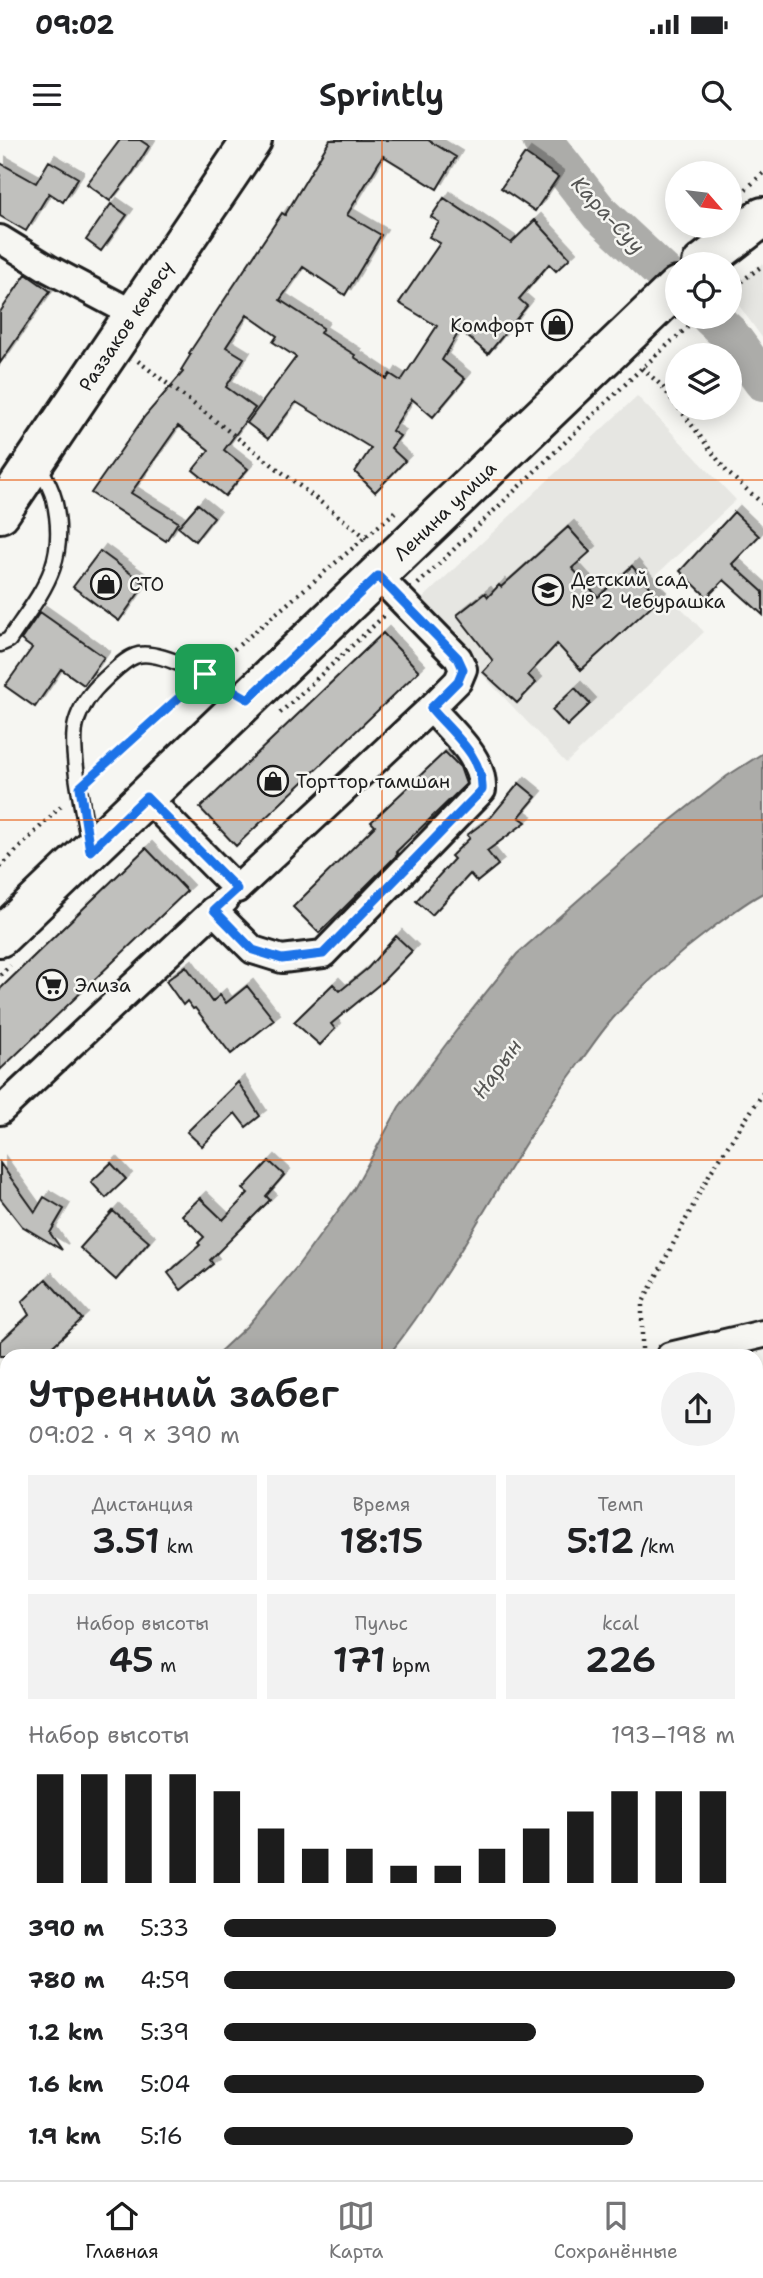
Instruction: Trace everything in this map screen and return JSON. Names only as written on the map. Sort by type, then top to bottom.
[{"type":"main road","name":"Раззаков көчөсү","points":[[0,513],[252,140]]},
{"type":"main road","points":[[713,252],[748,209]]},
{"type":"main road","name":"Ленина улица","points":[[0,937],[378,576],[632,347],[665,303]]},
{"type":"street","points":[[0,239],[49,269],[125,329]]},
{"type":"street","points":[[0,1111],[458,681],[463,669],[458,658],[378,576]]},
{"type":"street","points":[[214,910],[253,950],[282,959],[323,954],[482,790],[483,776],[475,759],[431,708]]},
{"type":"street","points":[[146,797],[237,889]]},
{"type":"street","points":[[700,1349],[763,1334]]},
{"type":"lane","points":[[0,644],[9,640],[45,588],[57,559],[58,528],[54,497],[36,459]]},
{"type":"lane","points":[[90,851],[75,754],[76,724],[89,694],[136,655],[159,657],[205,674],[248,699]]},
{"type":"path","points":[[748,209],[763,173]]},
{"type":"path","points":[[742,280],[763,265]]},
{"type":"path","points":[[125,329],[367,538]]},
{"type":"path","points":[[665,390],[632,347],[672,329]]},
{"type":"path","points":[[688,420],[727,472],[763,504]]},
{"type":"path","points":[[0,867],[80,787],[205,674],[397,511]]},
{"type":"path","points":[[642,1349],[642,1304],[710,1173],[763,1093]]},
{"type":"shaded area","points":[[763,263],[763,339],[742,310],[742,280]]},
{"type":"shaded area","name":"Детский сад № 2 Чебурашка","points":[[637,396],[736,500],[653,578],[704,632],[566,763],[476,668],[480,664],[420,601]]},
{"type":"water","name":"Нарын","points":[[763,753],[763,893],[673,959],[607,1026],[555,1098],[439,1284],[393,1349],[222,1349],[247,1326],[296,1268],[354,1189],[399,1107],[517,954],[652,835],[727,776]]},
{"type":"building","points":[[120,140],[140,140],[149,146],[110,201],[87,184]]},
{"type":"building","points":[[330,140],[428,140],[456,157],[437,189],[383,156],[347,215],[381,235],[345,295],[303,267],[280,300],[323,328],[320,333],[387,379],[390,374],[401,381],[437,326],[399,303],[440,243],[429,237],[439,222],[431,217],[444,198],[511,243],[535,220],[570,258],[556,271],[549,264],[519,299],[527,306],[488,354],[460,330],[442,360],[465,379],[433,417],[412,399],[392,431],[400,436],[391,448],[405,461],[375,492],[355,472],[371,448],[296,402],[268,439],[247,423],[296,357],[273,342],[277,336],[247,315],[226,347],[244,358],[226,387],[255,408],[224,450],[248,469],[225,496],[193,470],[209,450],[178,426],[131,493],[178,522],[166,541],[91,493],[145,416],[183,372],[181,370],[191,354],[189,353],[282,213],[285,215]]},
{"type":"building","points":[[525,154],[558,177],[535,211],[501,188]]},
{"type":"building","points":[[49,161],[78,178],[63,202],[49,193],[26,231],[0,216],[0,163],[36,183]]},
{"type":"building","points":[[111,204],[127,215],[101,251],[86,240]]},
{"type":"building","points":[[26,274],[50,291],[0,363],[0,312]]},
{"type":"building","points":[[198,504],[214,517],[195,541],[178,527]]},
{"type":"building","points":[[734,512],[759,536],[732,564],[763,592],[763,615],[724,580],[707,597],[680,571]]},
{"type":"building","points":[[568,527],[590,552],[572,568],[598,597],[632,566],[660,598],[581,670],[557,644],[528,675],[536,683],[517,703],[483,672],[493,661],[457,615],[485,593],[488,597],[499,585],[501,587]]},
{"type":"building","points":[[100,551],[145,584],[119,621],[73,587]]},
{"type":"building","points":[[40,612],[104,657],[84,685],[61,669],[35,707],[5,686],[32,648],[21,640]]},
{"type":"building","points":[[383,633],[419,671],[236,846],[200,808]]},
{"type":"building","points":[[575,688],[590,704],[567,726],[552,710]]},
{"type":"building","points":[[445,752],[460,767],[466,784],[319,933],[293,907],[375,826],[371,822]]},
{"type":"building","points":[[519,783],[536,797],[519,817],[526,822],[487,851],[498,865],[477,882],[470,874],[432,915],[416,901],[454,859],[451,856],[470,838],[467,835],[491,817]]},
{"type":"building","points":[[146,848],[187,891],[0,1070],[0,989]]},
{"type":"building","points":[[396,936],[412,951],[381,983],[331,1024],[335,1029],[320,1045],[294,1022],[333,984],[340,991],[368,968]]},
{"type":"building","points":[[186,966],[212,1002],[220,995],[226,1003],[247,986],[274,1020],[231,1054],[195,1008],[187,1001],[183,1005],[166,981]]},
{"type":"building","points":[[238,1082],[260,1116],[246,1127],[235,1113],[202,1146],[187,1132]]},
{"type":"building","points":[[269,1161],[284,1175],[266,1196],[270,1200],[210,1260],[213,1264],[181,1290],[168,1273],[200,1245],[198,1243],[204,1237],[182,1215],[200,1198],[223,1220],[248,1193],[243,1189]]},
{"type":"building","points":[[0,1163],[35,1212],[44,1197],[64,1209],[50,1233],[62,1250],[22,1226],[0,1198]]},
{"type":"building","points":[[111,1163],[126,1179],[106,1198],[91,1182]]},
{"type":"building","points":[[113,1211],[149,1242],[116,1280],[80,1248]]},
{"type":"building","points":[[46,1279],[82,1319],[50,1349],[0,1349],[0,1342],[29,1315],[22,1302]]},
{"type":"waterway","name":"Кара-Суу","points":[[542,140],[600,214],[665,275]]},
{"type":"waterway","name":"Кара-Суу","points":[[724,329],[763,381]]},
{"type":"place","name":"Комфорт","points":[[557,325]]},
{"type":"place","name":"СТО","points":[[106,584]]},
{"type":"place","name":"Детский сад № 2 Чебурашка","points":[[548,590]]},
{"type":"place","name":"Торттор тамшан","points":[[273,781]]},
{"type":"place","name":"Элиза","points":[[52,985]]},
{"type":"route","points":[[378,576],[458,658],[463,669],[458,681],[431,708],[475,759],[483,776],[482,790],[323,954],[282,959],[253,950],[214,910],[237,889],[146,797],[90,851],[80,787],[205,674],[248,699],[378,576]]}]
